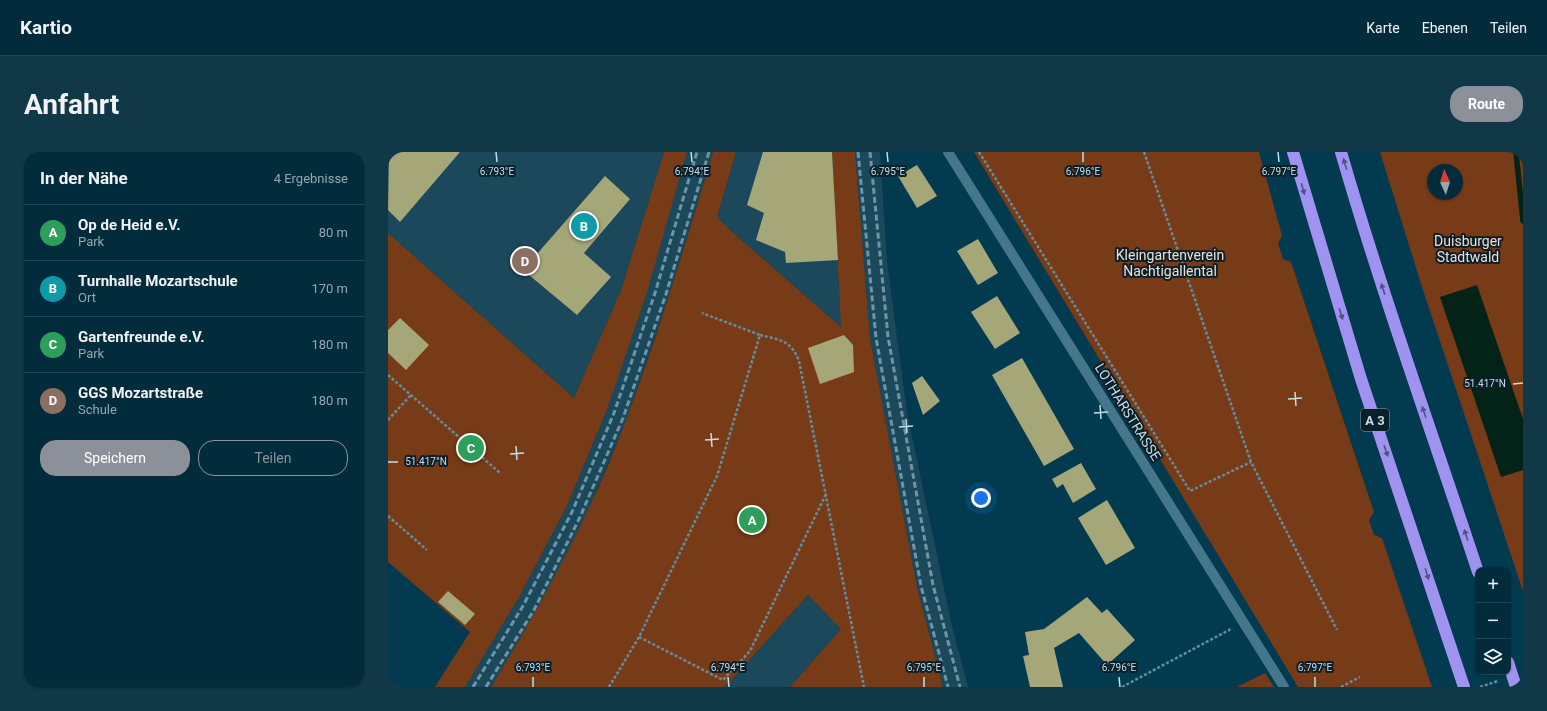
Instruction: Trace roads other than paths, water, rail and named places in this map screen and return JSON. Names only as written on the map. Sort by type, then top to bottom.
[{"type":"highway","name":"A 3","points":[[1292,152],[1361,379],[1464,687]]},
{"type":"highway","points":[[1341,152],[1405,358],[1476,567]]},
{"type":"highway","points":[[1511,671],[1516,687]]},
{"type":"street","name":"LOTHARSTRASSE","points":[[948,152],[1284,687]]},
{"type":"waterway","points":[[1516,152],[1523,221]]},
{"type":"railway","points":[[473,687],[523,606],[572,512],[614,413],[655,293],[697,152]]},
{"type":"railway","points":[[486,687],[534,610],[580,517],[623,418],[666,294],[709,152]]},
{"type":"railway","points":[[858,152],[876,338],[921,586],[948,687]]},
{"type":"railway","points":[[870,152],[888,337],[933,585],[960,687]]},
{"type":"place","name":"Turnhalle Mozartschule","points":[[584,226]]},
{"type":"place","name":"GGS Mozartstraße","points":[[525,261]]},
{"type":"place","name":"Gartenfreunde e.V.","points":[[471,448]]},
{"type":"place","name":"Op de Heid e.V.","points":[[752,520]]},
{"type":"park label","name":"Duisburger Stadtwald","points":[[1468,250]]},
{"type":"park label","name":"Kleingartenverein Nachtigallental","points":[[1170,264]]}]
